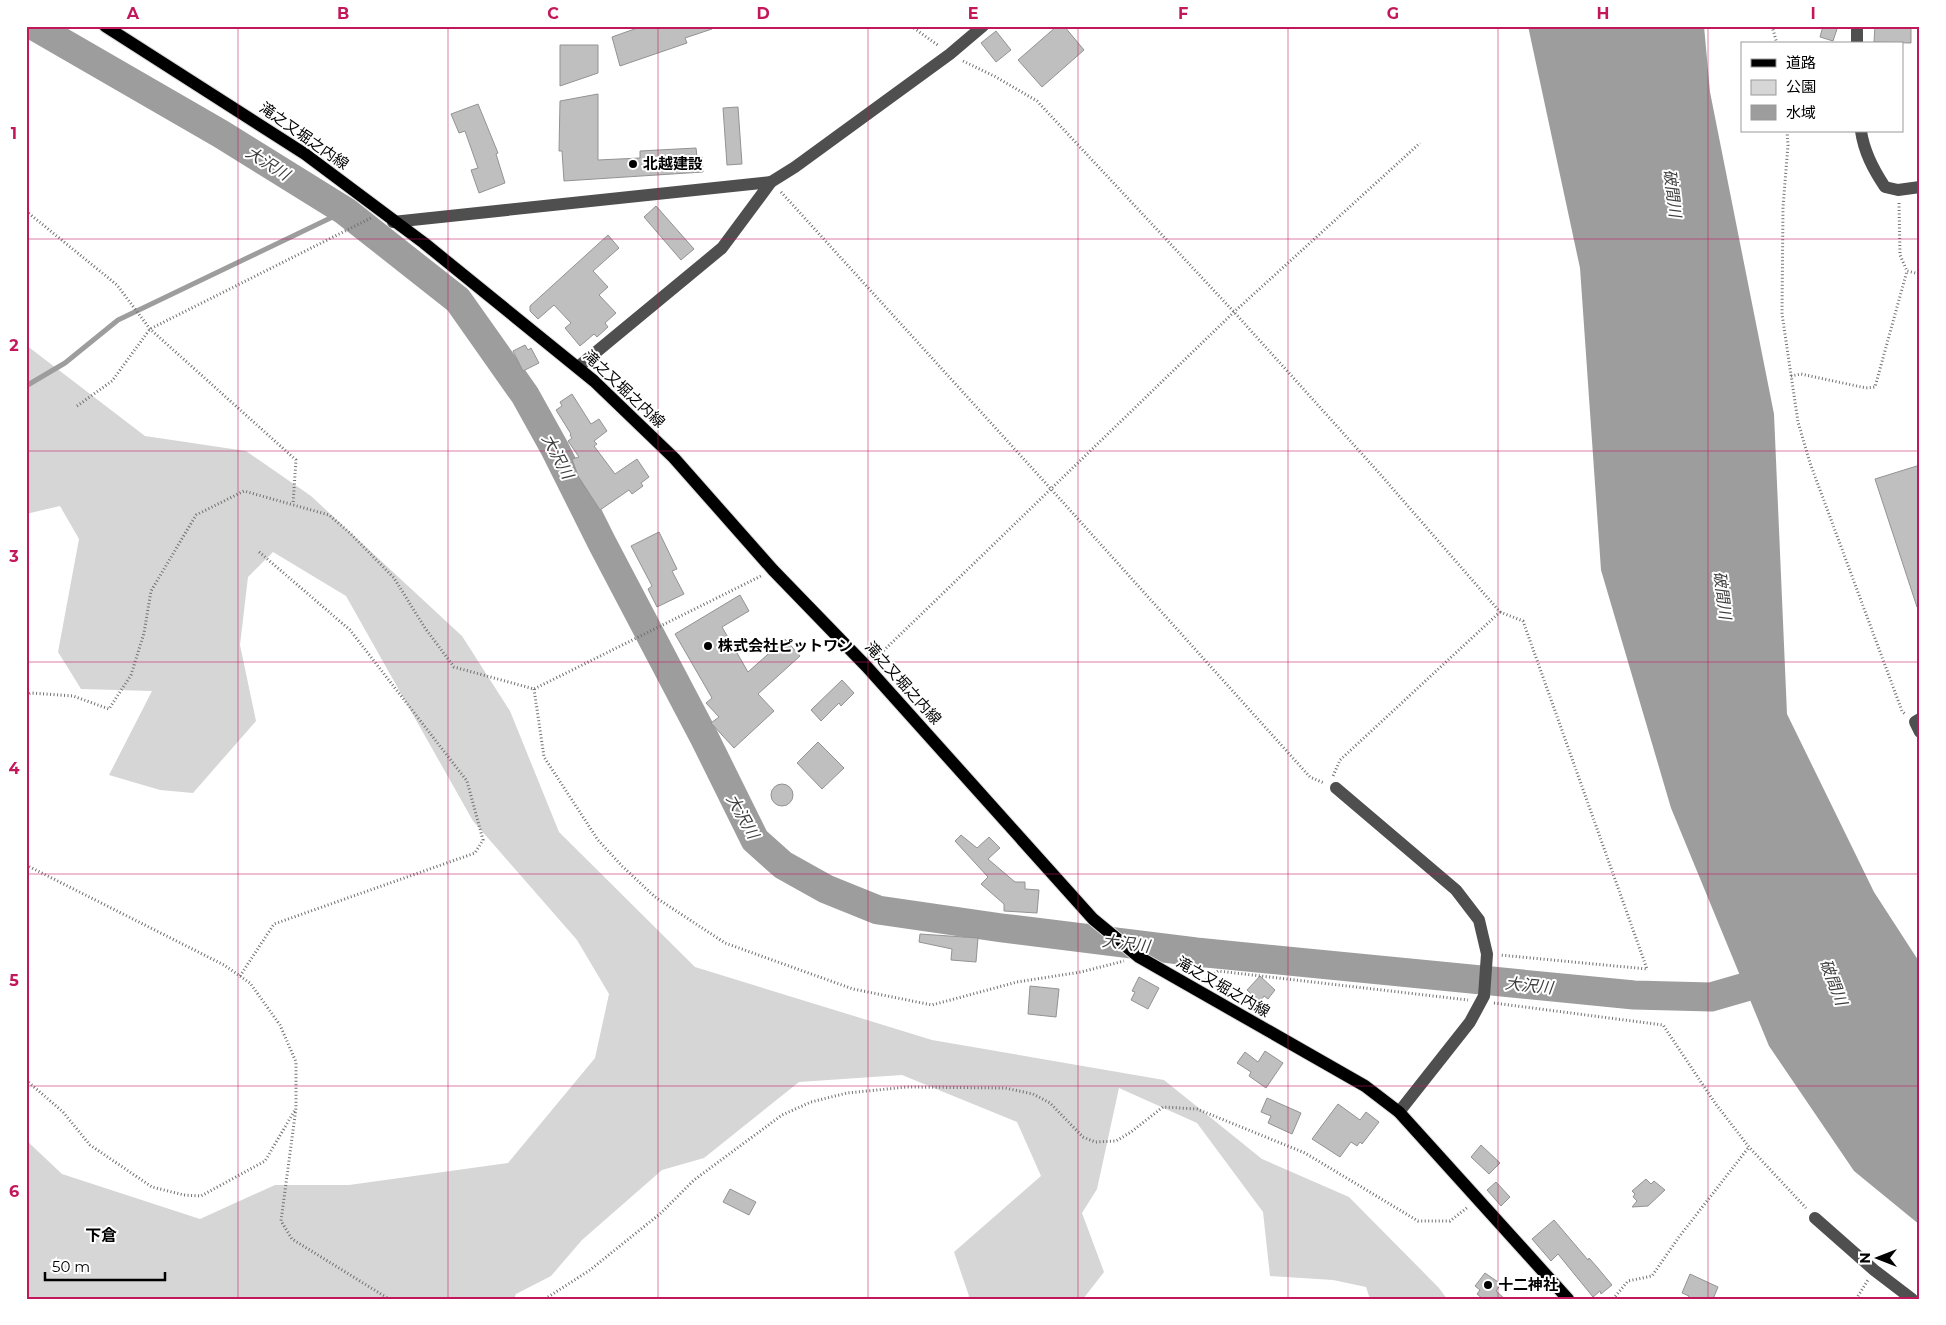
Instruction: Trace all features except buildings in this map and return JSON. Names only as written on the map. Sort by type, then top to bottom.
[{"type":"main road","name":"滝之又堀之内線","points":[[105,26],[305,154],[393,222],[424,243],[594,380],[674,458],[773,570],[867,667],[1093,919],[1139,957],[1365,1086],[1399,1112],[1568,1299]]},
{"type":"street","points":[[578,367],[722,248],[771,182],[795,167],[950,54],[982,26]]},
{"type":"street","points":[[1857,26],[1857,42]]},
{"type":"street","points":[[1861,132],[1872,167],[1884,187],[1898,190],[1920,187]]},
{"type":"street","points":[[393,222],[771,182]]},
{"type":"street","points":[[1336,788],[1456,890],[1479,920],[1487,955],[1482,999],[1470,1022],[1399,1112]]},
{"type":"street","points":[[1815,1218],[1874,1270],[1912,1299]]},
{"type":"path","points":[[911,26],[950,54],[1038,101],[1234,312],[1380,474],[1500,612],[1523,621],[1647,969],[1487,955]]},
{"type":"path","points":[[1772,26],[1776,42]]},
{"type":"path","points":[[1787,132],[1788,145],[1783,207],[1782,314],[1798,422],[1810,463],[1902,711],[1918,725]]},
{"type":"path","points":[[867,667],[1234,312],[1420,143]]},
{"type":"path","points":[[771,182],[1310,777],[1336,788]]},
{"type":"path","points":[[1791,376],[1801,374],[1866,388],[1875,386],[1907,271],[1900,255],[1898,190]]},
{"type":"path","points":[[26,211],[117,285],[150,329],[296,460],[293,504]]},
{"type":"path","points":[[77,406],[112,380],[150,329],[382,212]]},
{"type":"path","points":[[1907,271],[1920,274]]},
{"type":"path","points":[[26,695],[31,693],[73,696],[109,709],[131,675],[144,633],[151,591],[196,516],[244,491],[329,516],[350,533],[394,578],[425,628],[454,667],[534,689],[773,570]]},
{"type":"path","points":[[240,976],[274,924],[475,853],[483,840],[467,781],[350,630],[258,551]]},
{"type":"path","points":[[1336,788],[1332,774],[1340,760],[1500,612]]},
{"type":"path","points":[[534,689],[544,757],[598,840],[622,866],[655,896],[725,943],[853,989],[932,1006],[1017,982],[1082,972],[1139,957]]},
{"type":"path","points":[[26,865],[224,965],[250,983],[280,1025],[296,1062],[296,1108],[281,1221],[292,1239],[390,1299]]},
{"type":"path","points":[[1193,989],[1218,971],[1482,999],[1663,1025],[1715,1104],[1748,1147],[1815,1218]]},
{"type":"path","points":[[26,1080],[63,1112],[90,1145],[152,1187],[184,1195],[201,1196],[265,1161],[296,1108]]},
{"type":"path","points":[[545,1299],[590,1270],[661,1213],[694,1180],[782,1115],[811,1102],[847,1093],[907,1087],[1005,1088],[1033,1094],[1050,1103],[1082,1137],[1095,1142],[1116,1141],[1163,1107],[1197,1109],[1305,1153],[1418,1221],[1450,1221],[1478,1199]]},
{"type":"path","points":[[1613,1299],[1628,1281],[1652,1276],[1679,1237],[1748,1147]]},
{"type":"path","points":[[1856,1299],[1874,1270]]},
{"type":"green space","points":[[26,345],[145,436],[246,451],[311,496],[462,636],[510,711],[559,832],[695,967],[932,1040],[1164,1080],[1262,1159],[1349,1197],[1439,1288],[1447,1299],[1370,1299],[1366,1287],[1333,1280],[1270,1276],[1263,1212],[1197,1123],[1119,1088],[1097,1189],[1082,1213],[1104,1272],[1083,1299],[967,1299],[969,1296],[954,1252],[1041,1176],[1017,1122],[902,1075],[799,1082],[704,1158],[662,1170],[582,1240],[551,1276],[516,1294],[514,1299],[26,1299],[26,1140],[62,1174],[200,1219],[275,1185],[349,1185],[508,1163],[595,1058],[609,994],[577,940],[473,821],[346,596],[273,552],[248,577],[240,645],[256,721],[193,793],[160,790],[109,775],[152,691],[81,689],[58,652],[79,539],[60,506],[26,514]]},
{"type":"water","name":"破間川","points":[[1528,26],[1704,26],[1710,92],[1774,414],[1787,714],[1874,892],[1920,963],[1920,1225],[1854,1171],[1769,1046],[1671,808],[1601,570],[1580,268]]},
{"type":"waterway","name":"大沢川","points":[[34,26],[221,134],[345,211],[458,300],[525,395],[555,449],[755,840],[783,865],[826,889],[878,910],[1002,928],[1196,952],[1634,995],[1711,997],[1784,976]]},
{"type":"waterway","points":[[26,386],[65,363],[118,320],[345,211]]},
{"type":"place","name":"北越建設","points":[[633,164]]},
{"type":"place","name":"株式会社ピットワン","points":[[708,646]]},
{"type":"place","name":"十二神社","points":[[1488,1285]]},
{"type":"district","name":"下倉","points":[[101,1235]]}]
